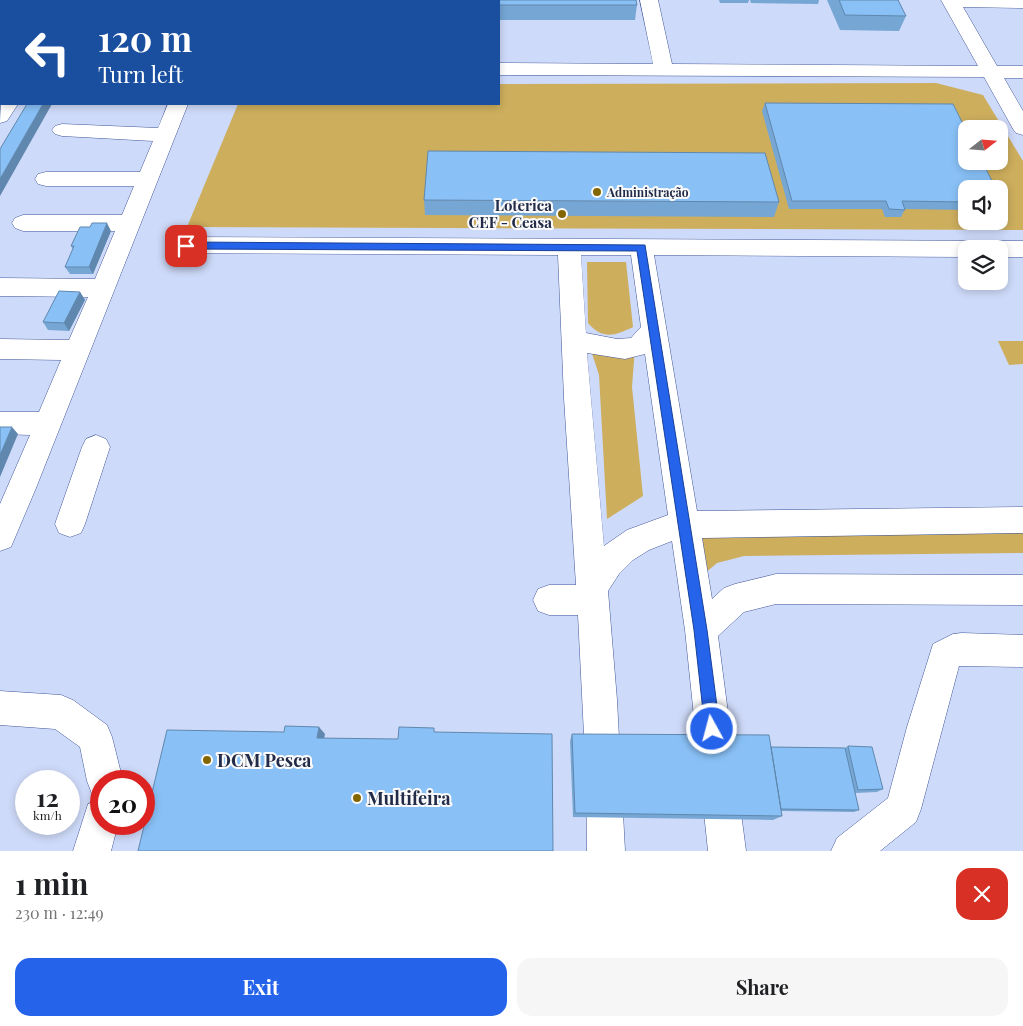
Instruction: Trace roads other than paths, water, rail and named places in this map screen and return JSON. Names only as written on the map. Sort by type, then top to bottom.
[{"type":"main road","points":[[649,0],[664,70]]},
{"type":"main road","points":[[950,1],[1023,3]]},
{"type":"main road","points":[[950,1],[1023,130]]},
{"type":"main road","points":[[500,69],[1023,72]]},
{"type":"main road","points":[[1003,96],[1023,95]]},
{"type":"main road","points":[[0,117],[7,105]]},
{"type":"main road","points":[[2,531],[48,424],[178,105]]},
{"type":"main road","points":[[62,130],[166,134]]},
{"type":"main road","points":[[46,178],[148,179]]},
{"type":"main road","points":[[23,223],[130,223]]},
{"type":"main road","points":[[178,245],[1023,248]]},
{"type":"main road","points":[[569,247],[605,785],[606,851]]},
{"type":"main road","points":[[641,247],[700,630],[727,851]]},
{"type":"main road","points":[[0,287],[103,288]]},
{"type":"main road","points":[[574,340],[613,349],[624,349],[639,346],[653,330]]},
{"type":"main road","points":[[0,349],[77,350]]},
{"type":"main road","points":[[0,423],[48,424]]},
{"type":"main road","points":[[70,524],[96,447]]},
{"type":"main road","points":[[592,594],[614,556],[635,541],[663,530],[683,525],[1023,520]]},
{"type":"main road","points":[[700,630],[735,599],[776,589],[1023,590]]},
{"type":"main road","points":[[549,600],[592,594]]},
{"type":"main road","points":[[850,851],[903,809],[924,728],[946,656],[953,650],[962,649],[1023,651]]},
{"type":"main road","points":[[0,708],[61,712],[96,737],[103,770]]},
{"type":"main road","points":[[92,851],[96,835]]},
{"type":"place","name":"Administração","points":[[597,192]]},
{"type":"place","name":"Loterica CEF - Ceasa","points":[[562,214]]},
{"type":"place","name":"DCM Pesca","points":[[207,760]]},
{"type":"place","name":"Multifeira","points":[[357,798]]}]
